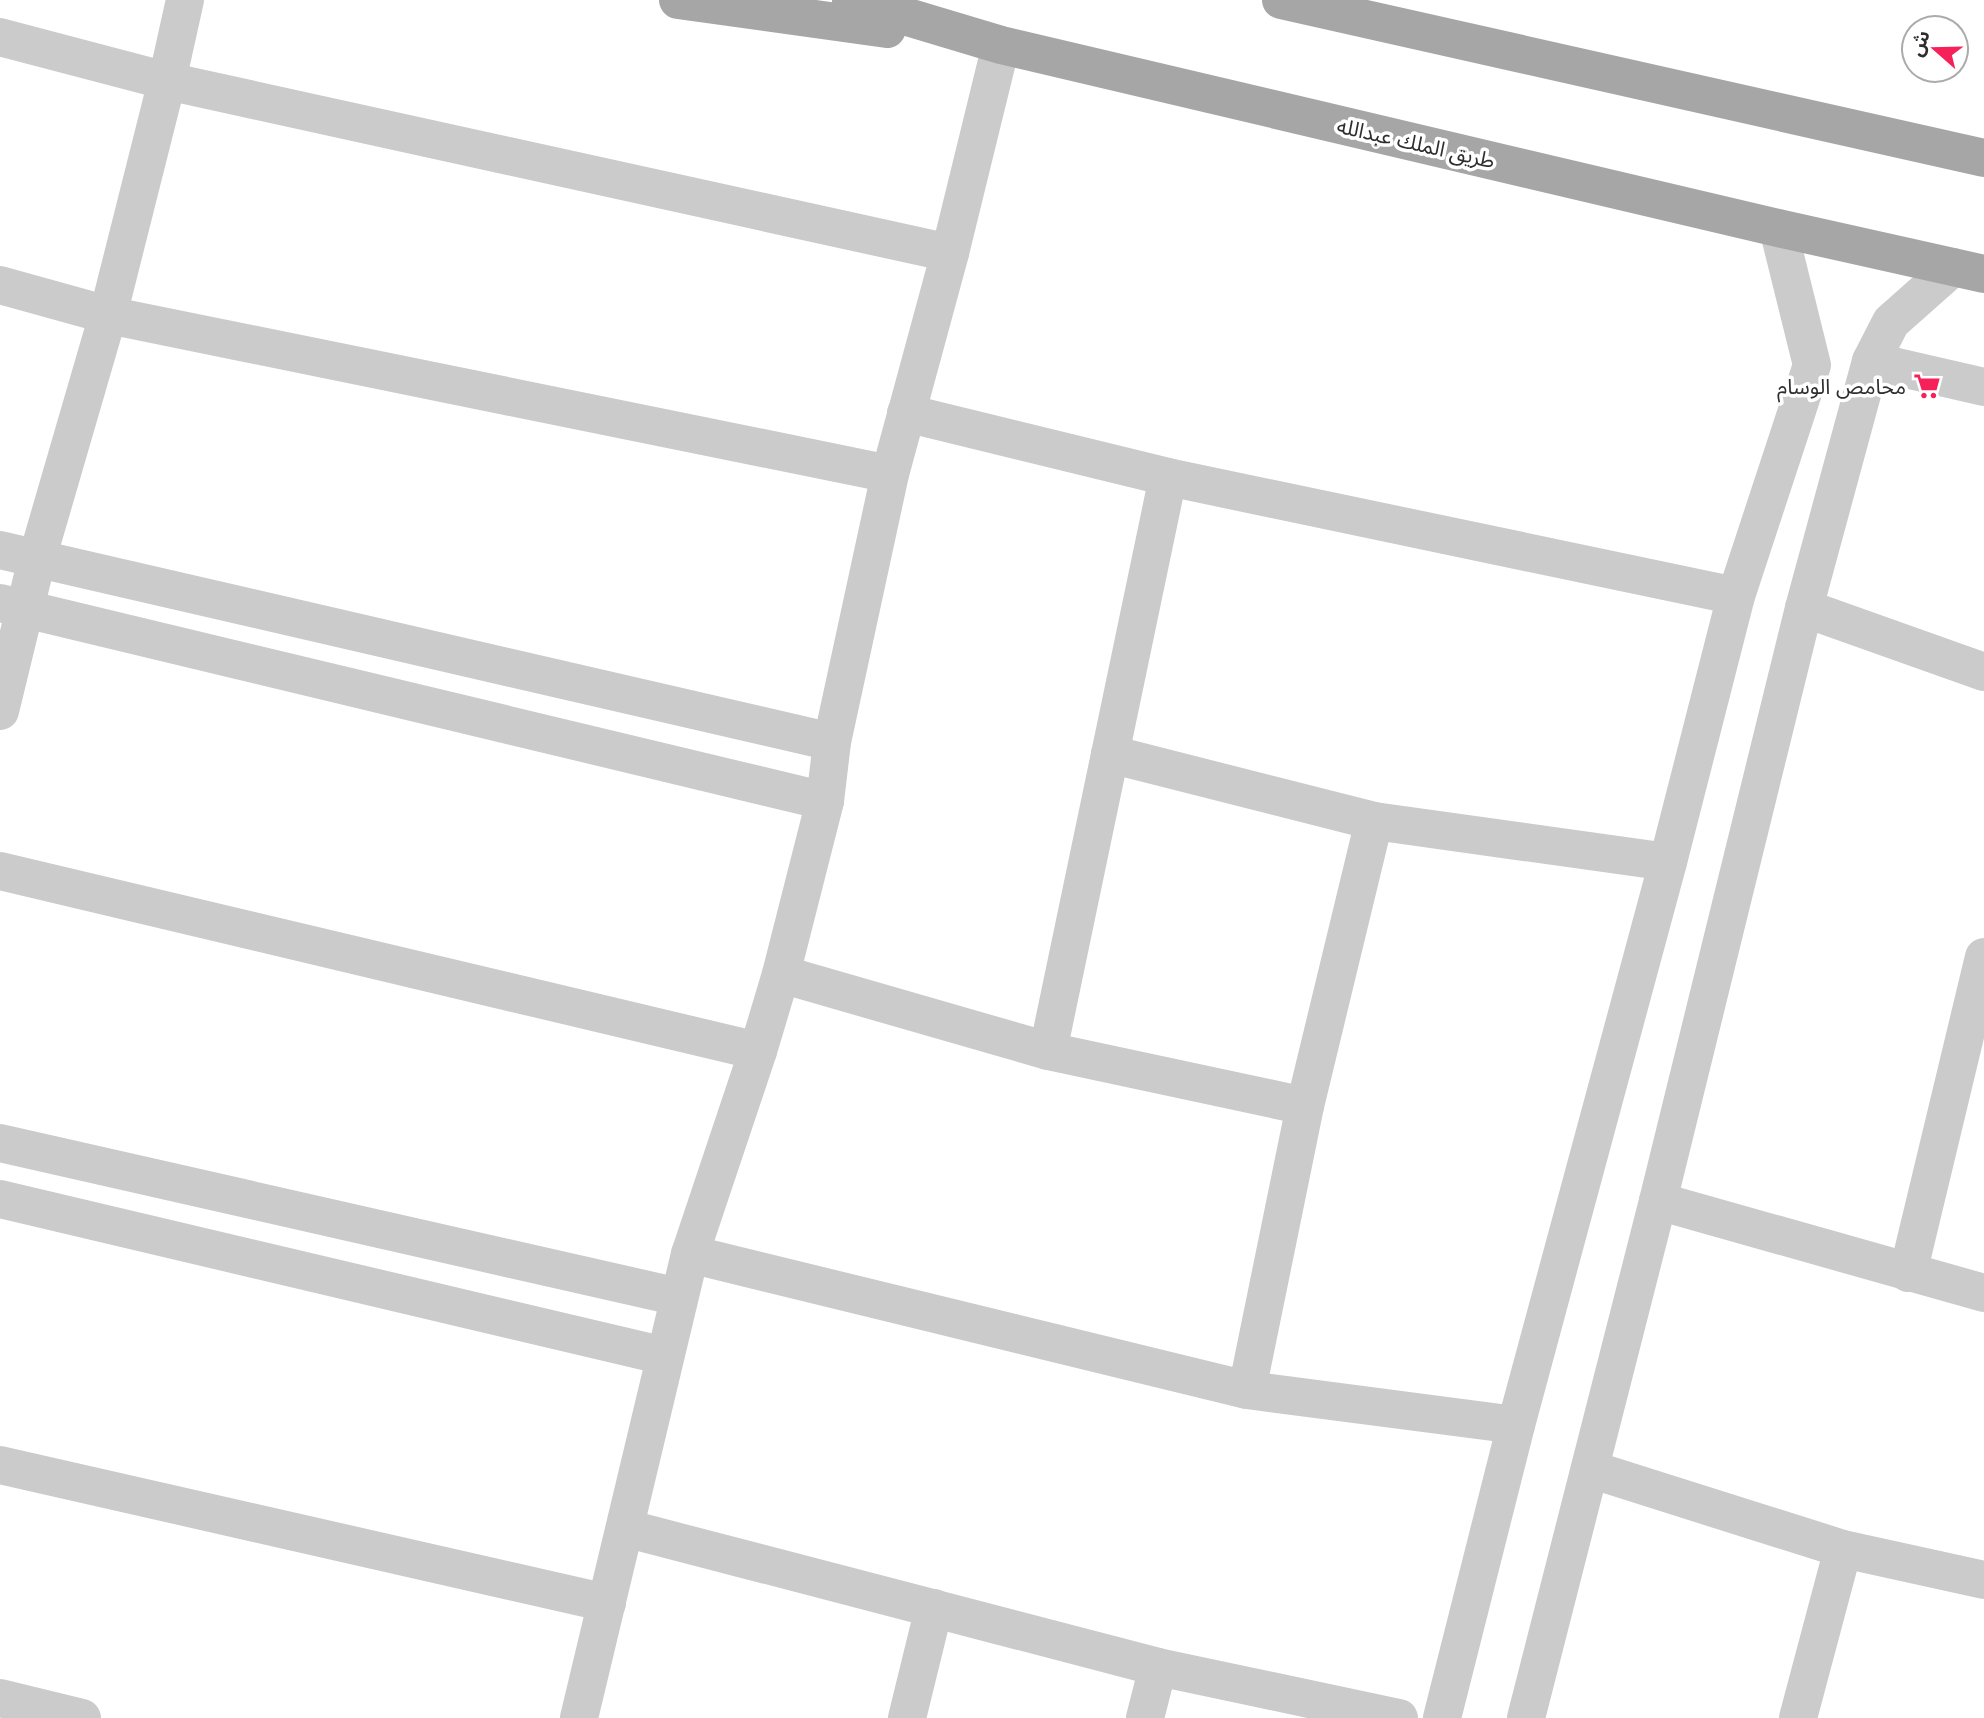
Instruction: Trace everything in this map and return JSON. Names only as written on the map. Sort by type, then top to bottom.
[{"type":"main road","points":[[678,0],[1001,45]]},
{"type":"main road","name":"طريق الملك عبدالله","points":[[851,0],[1001,45],[1778,228],[1968,270]]},
{"type":"main road","points":[[1281,0],[1984,158]]},
{"type":"street","points":[[0,710],[12,606],[37,559],[108,315],[167,81],[184,0]]},
{"type":"street","points":[[0,37],[167,81],[950,253]]},
{"type":"street","points":[[579,1718],[690,1254],[781,974],[825,801],[832,741],[890,474],[950,253],[1001,45]]},
{"type":"street","points":[[1442,1718],[1516,1425],[1668,862],[1736,596],[1812,365],[1778,228]]},
{"type":"street","points":[[1526,1718],[1658,1201],[1804,608],[1871,361],[1891,322],[1968,270]]},
{"type":"street","points":[[0,285],[108,315],[890,474]]},
{"type":"street","points":[[1871,361],[1984,387]]},
{"type":"street","points":[[906,413],[1168,477],[1736,596]]},
{"type":"street","points":[[1048,1051],[1168,477]]},
{"type":"street","points":[[0,550],[832,741]]},
{"type":"street","points":[[12,606],[825,801]]},
{"type":"street","points":[[1804,608],[1984,672]]},
{"type":"street","points":[[1110,754],[1374,821],[1668,862]]},
{"type":"street","points":[[1247,1390],[1305,1106],[1374,821]]},
{"type":"street","points":[[0,871],[758,1051]]},
{"type":"street","points":[[1908,1273],[1984,957]]},
{"type":"street","points":[[781,974],[1048,1051],[1305,1106]]},
{"type":"street","points":[[0,1143],[679,1297]]},
{"type":"street","points":[[0,1199],[665,1356]]},
{"type":"street","points":[[1658,1201],[1984,1293]]},
{"type":"street","points":[[690,1254],[1247,1390],[1516,1425]]},
{"type":"street","points":[[0,1465],[607,1603]]},
{"type":"street","points":[[1590,1469],[1843,1549],[1984,1580]]},
{"type":"street","points":[[625,1528],[1158,1667],[1399,1718]]},
{"type":"street","points":[[1798,1718],[1843,1549]]},
{"type":"street","points":[[906,1718],[934,1608]]},
{"type":"street","points":[[1145,1718],[1158,1667]]},
{"type":"street","points":[[0,1698],[82,1718]]},
{"type":"place","name":"محامص الوسام","points":[[1927,386]]}]
